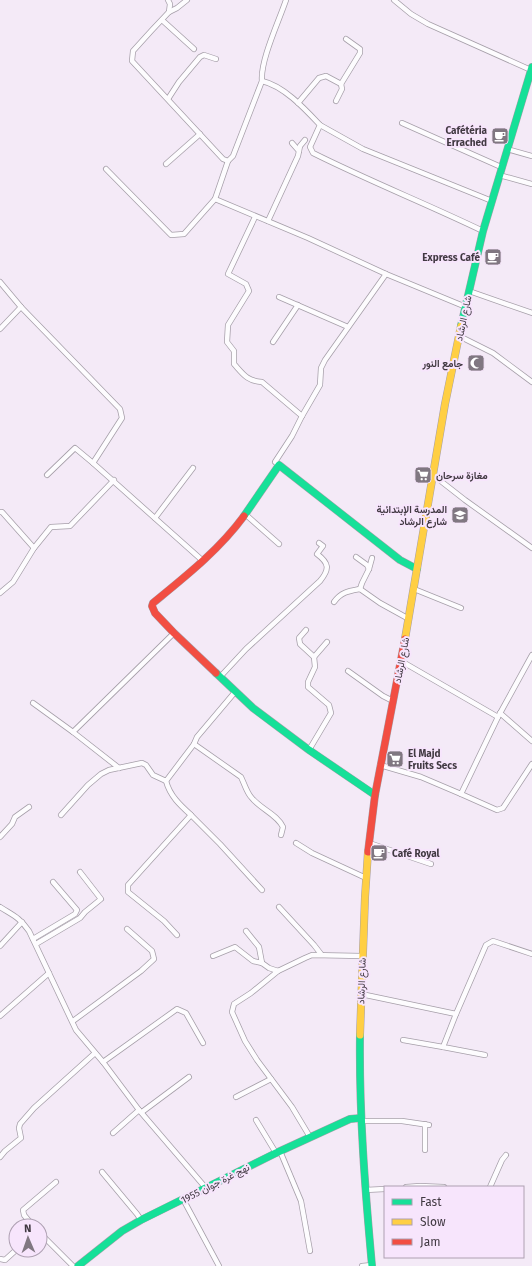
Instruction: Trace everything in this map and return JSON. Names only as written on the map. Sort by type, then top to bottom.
[{"type":"street","points":[[168,0],[170,4],[169,12]]},
{"type":"street","points":[[187,0],[169,12],[133,51],[132,61],[223,159],[228,161]]},
{"type":"street","points":[[106,168],[171,234],[184,234],[215,199],[228,161],[233,156],[262,81],[261,73],[265,58],[286,0]]},
{"type":"street","points":[[394,0],[411,14],[428,24],[531,68]]},
{"type":"street","points":[[162,20],[194,49]]},
{"type":"street","points":[[336,101],[342,89],[341,84],[360,53],[360,49],[346,39]]},
{"type":"street","points":[[168,99],[179,82],[200,57],[204,55],[216,59]]},
{"type":"street","name":"شارع الرشاد","points":[[372,1265],[365,1190],[361,1119],[360,1043],[366,878],[375,795],[409,619],[445,404],[459,336],[483,231],[531,68]]},
{"type":"street","points":[[298,103],[319,78],[326,76],[341,84]]},
{"type":"street","points":[[262,81],[270,83],[298,103],[320,125],[363,149],[492,201]]},
{"type":"street","points":[[402,123],[501,167]]},
{"type":"street","points":[[320,125],[310,147],[313,154],[483,231]]},
{"type":"street","points":[[166,164],[200,134]]},
{"type":"street","points":[[268,221],[298,156],[300,146],[305,140]]},
{"type":"street","points":[[292,143],[299,151]]},
{"type":"street","points":[[507,149],[532,156]]},
{"type":"street","points":[[499,175],[532,184]]},
{"type":"street","points":[[215,199],[308,238],[386,274],[466,307]]},
{"type":"street","points":[[255,217],[228,274],[246,284],[249,292],[228,325],[227,342],[234,351],[234,364],[247,378],[253,382],[262,382],[302,416]]},
{"type":"street","points":[[386,274],[325,360],[321,368],[320,385],[292,436],[275,462],[400,560],[417,569]]},
{"type":"street","points":[[0,282],[21,307],[120,409],[122,418],[93,462]]},
{"type":"street","points":[[469,291],[532,313]]},
{"type":"street","points":[[278,297],[348,327]]},
{"type":"street","points":[[273,342],[298,305]]},
{"type":"street","points":[[0,329],[21,307]]},
{"type":"street","points":[[459,336],[493,353],[532,382]]},
{"type":"street","points":[[47,475],[74,448],[114,480],[204,561]]},
{"type":"street","points":[[279,465],[245,514],[220,544],[204,561],[153,603],[152,606],[155,613],[174,633],[253,708],[309,750],[375,795]]},
{"type":"street","points":[[155,518],[194,468]]},
{"type":"street","points":[[433,475],[532,548]]},
{"type":"street","points":[[0,593],[13,582],[34,548],[51,527],[70,526],[114,480]]},
{"type":"street","points":[[0,512],[2,512],[34,548]]},
{"type":"street","points":[[245,514],[279,544]]},
{"type":"street","points":[[220,677],[246,649],[326,574],[327,568],[325,560],[317,554],[323,546],[319,543]]},
{"type":"street","points":[[356,557],[367,565],[369,569]]},
{"type":"street","points":[[360,589],[372,558]]},
{"type":"street","points":[[334,602],[339,595],[345,592],[360,589],[380,603],[409,619]]},
{"type":"street","points":[[414,589],[461,608]]},
{"type":"street","points":[[306,630],[299,638],[300,644],[314,657],[316,668],[308,682],[308,687],[329,704],[331,713],[309,750]]},
{"type":"street","points":[[73,732],[174,633]]},
{"type":"street","points":[[314,657],[327,642]]},
{"type":"street","points":[[461,794],[499,715],[532,654]]},
{"type":"street","points":[[401,661],[499,715],[532,741]]},
{"type":"street","points":[[348,670],[383,696],[393,701]]},
{"type":"street","points":[[166,781],[194,744],[197,737],[235,692]]},
{"type":"street","points":[[33,703],[119,768]]},
{"type":"street","points":[[194,744],[241,777],[250,797],[281,822],[284,827],[281,835]]},
{"type":"street","points":[[61,815],[94,779],[109,770],[142,763],[146,765],[153,775],[166,781],[169,792],[173,797],[220,844],[262,890]]},
{"type":"street","points":[[380,765],[421,777],[497,810],[503,808],[532,764]]},
{"type":"street","points":[[0,837],[12,824],[15,818],[29,807]]},
{"type":"street","points":[[177,935],[164,921],[128,892],[128,885],[191,815]]},
{"type":"street","points":[[296,843],[312,853],[366,878]]},
{"type":"street","points":[[369,843],[431,864]]},
{"type":"street","points":[[34,942],[80,918],[101,899],[80,872]]},
{"type":"street","points":[[34,942],[75,914],[77,910],[53,882]]},
{"type":"street","points":[[0,907],[22,922],[34,942],[76,1030],[103,1062],[140,1111],[205,1187]]},
{"type":"street","points":[[279,907],[321,954]]},
{"type":"street","points":[[0,946],[22,922]]},
{"type":"street","points":[[73,1021],[141,971],[154,959],[152,951],[127,930]]},
{"type":"street","points":[[246,931],[259,947],[262,963]]},
{"type":"street","points":[[443,1047],[486,945],[493,940],[532,954]]},
{"type":"street","points":[[213,956],[235,947],[253,960],[278,971]]},
{"type":"street","points":[[310,1137],[292,1107],[245,1040],[232,1012],[234,1004],[251,993],[278,971],[305,958],[321,954],[362,956]]},
{"type":"street","points":[[0,1016],[49,973]]},
{"type":"street","points":[[361,994],[456,1014]]},
{"type":"street","points":[[103,1062],[176,1009],[186,1013],[203,1043]]},
{"type":"street","points":[[403,1040],[485,1056]]},
{"type":"street","points":[[0,1157],[21,1138],[19,1128],[20,1124],[34,1108],[95,1053]]},
{"type":"street","points":[[113,1133],[140,1111],[189,1077]]},
{"type":"street","points":[[236,1098],[271,1079]]},
{"type":"street","name":"نهج غرة جوان 1955","points":[[78,1266],[122,1231],[141,1220],[205,1187],[310,1137],[350,1119],[361,1119]]},
{"type":"street","points":[[361,1119],[402,1121],[427,1125],[425,1150]]},
{"type":"street","points":[[256,1120],[278,1152],[301,1200],[310,1251]]},
{"type":"street","points":[[490,1186],[502,1160],[506,1155]]},
{"type":"street","points":[[102,1172],[141,1220]]},
{"type":"street","points":[[26,1218],[24,1215],[24,1210],[56,1182]]},
{"type":"street","points":[[365,1190],[384,1189]]},
{"type":"street","points":[[183,1199],[219,1266]]},
{"type":"street","points":[[48,1241],[73,1266]]},
{"type":"street","points":[[362,1266],[372,1265]]},
{"type":"traffic: fast","points":[[461,326],[483,231],[532,67]]},
{"type":"traffic: fast","points":[[244,516],[279,465],[400,560],[417,569]]},
{"type":"traffic: fast","points":[[216,673],[253,708],[309,750],[375,795]]},
{"type":"traffic: fast","points":[[360,1035],[360,1093],[372,1266]]},
{"type":"traffic: fast","points":[[78,1266],[122,1231],[141,1220],[276,1153],[350,1119],[361,1118]]},
{"type":"traffic: slow","points":[[405,639],[445,404],[461,326]]},
{"type":"traffic: slow","points":[[360,1035],[368,852]]},
{"type":"traffic: jam","points":[[216,673],[174,633],[155,613],[152,606],[153,603],[190,573],[213,551],[244,516]]},
{"type":"traffic: jam","points":[[368,852],[375,795],[405,639]]},
{"type":"place","name":"Cafétéria Errached","points":[[500,136]]},
{"type":"place","name":"Express Café","points":[[493,257]]},
{"type":"place","name":"جامع النور","points":[[476,363]]},
{"type":"place","name":"مغازة سرحان","points":[[423,475]]},
{"type":"place","name":"المدرسة الإبتدائية شارع الرشاد","points":[[460,515]]},
{"type":"place","name":"El Majd Fruits Secs","points":[[395,759]]},
{"type":"place","name":"Café Royal","points":[[379,853]]}]
